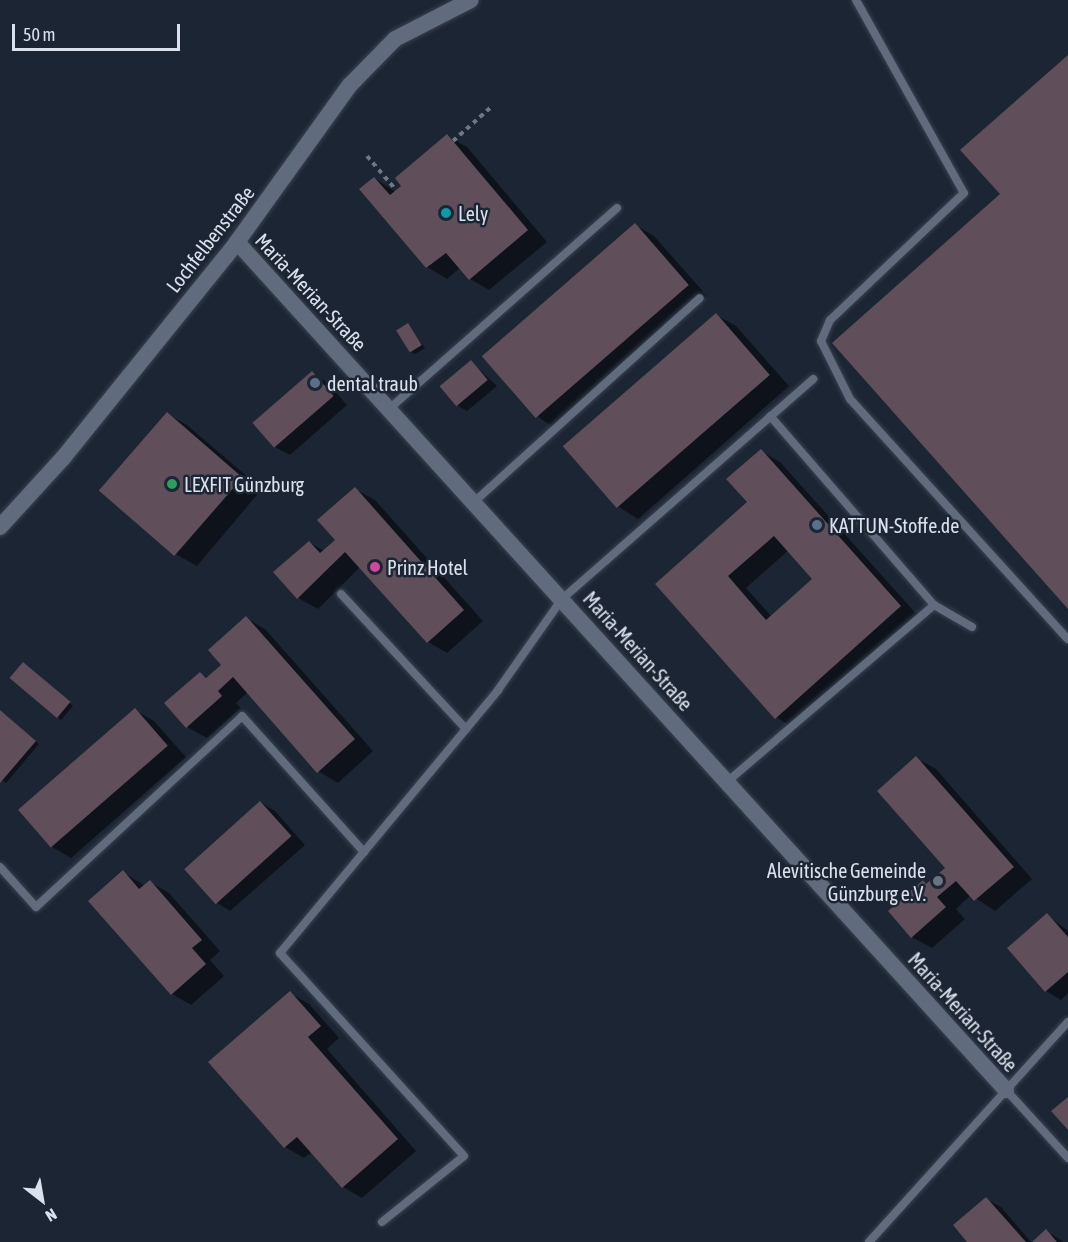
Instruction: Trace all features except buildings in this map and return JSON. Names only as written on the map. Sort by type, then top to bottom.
[{"type":"street","name":"Lochfelbenstraße","points":[[0,527],[63,458],[237,242],[350,85],[396,39],[471,0]]},
{"type":"street","name":"Maria-Merian-Straße","points":[[237,242],[1006,1090]]},
{"type":"lane","points":[[856,0],[964,193],[830,320],[821,341],[850,399],[1068,639]]},
{"type":"lane","points":[[390,409],[617,208]]},
{"type":"lane","points":[[474,502],[700,298]]},
{"type":"lane","points":[[382,1222],[464,1156],[280,953],[466,729],[562,599],[813,379]]},
{"type":"lane","points":[[770,416],[934,605],[972,627]]},
{"type":"lane","points":[[340,594],[466,729]]},
{"type":"lane","points":[[728,781],[934,605]]},
{"type":"lane","points":[[0,867],[36,908],[242,716],[364,852]]},
{"type":"lane","points":[[869,1242],[1068,1022]]},
{"type":"lane","points":[[1006,1090],[1068,1158]]},
{"type":"path","points":[[453,141],[490,108]]},
{"type":"path","points":[[367,156],[396,190]]},
{"type":"place","name":"Lely","points":[[446,213]]},
{"type":"place","name":"dental traub","points":[[315,383]]},
{"type":"place","name":"LEXFIT Günzburg","points":[[172,484]]},
{"type":"place","name":"KATTUN-Stoffe.de","points":[[817,525]]},
{"type":"place","name":"Prinz Hotel","points":[[375,567]]},
{"type":"place","name":"Alevitische Gemeinde Günzburg e.V.","points":[[938,881]]}]
